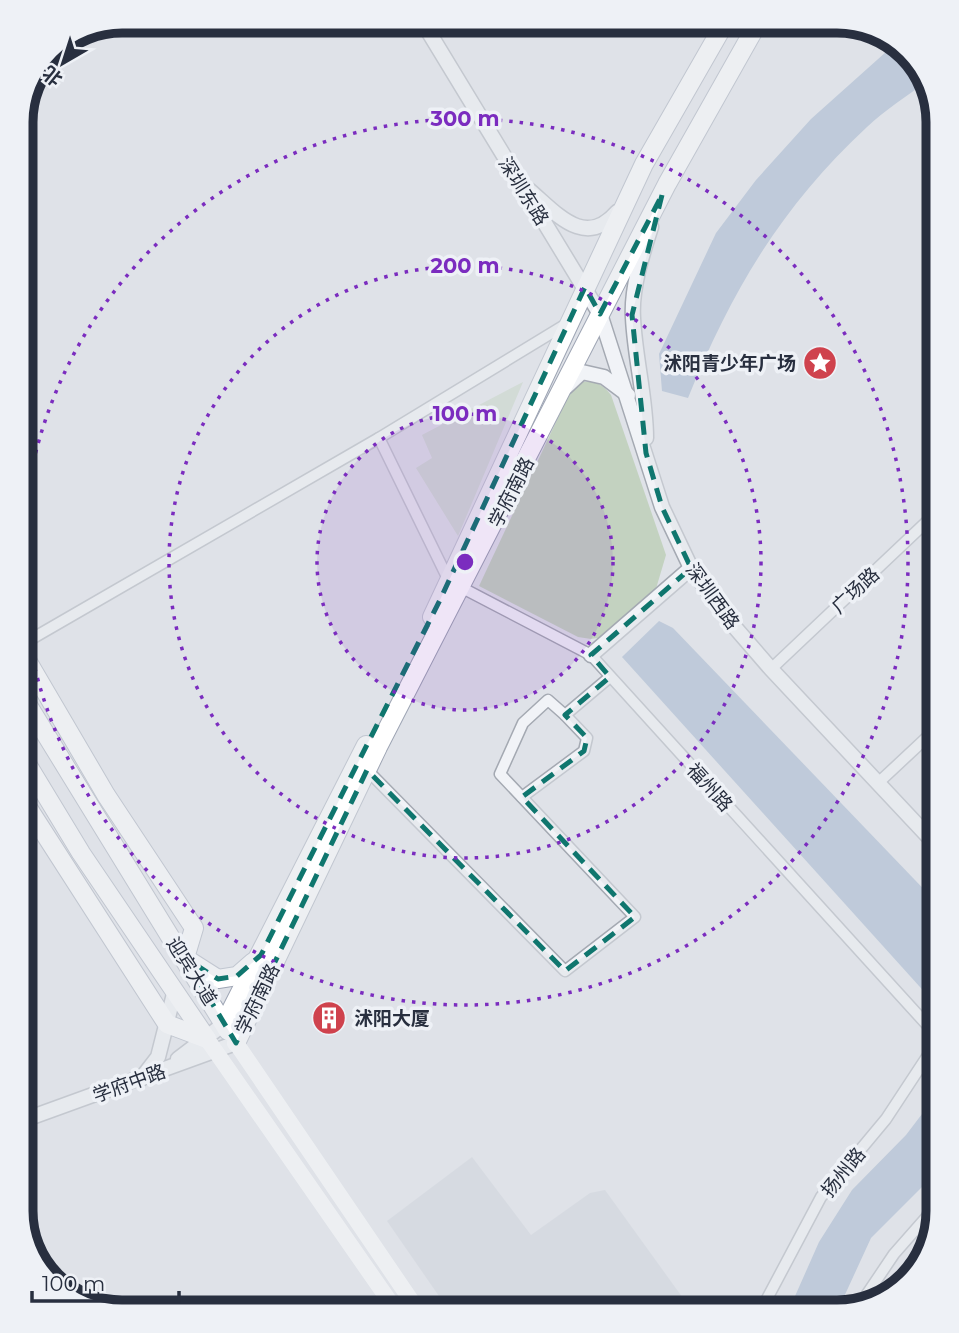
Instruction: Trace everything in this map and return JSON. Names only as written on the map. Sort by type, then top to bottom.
[{"type":"main road","name":"学府南路","points":[[236,1043],[455,584],[568,323],[625,203],[644,164],[719,33]]},
{"type":"main road","name":"学府南路","points":[[224,1024],[455,584],[565,388],[662,195],[752,33]]},
{"type":"main road","points":[[33,669],[106,794],[194,928],[184,958],[218,979],[237,976],[261,955]]},
{"type":"main road","name":"迎宾大道","points":[[33,714],[103,832],[236,1043],[411,1300]]},
{"type":"main road","name":"迎宾大道","points":[[33,773],[82,853],[211,1045],[389,1300]]},
{"type":"main road","points":[[33,816],[167,1024],[211,1045]]},
{"type":"street","name":"深圳东路","points":[[429,33],[585,287]]},
{"type":"street","points":[[517,180],[561,216],[576,226],[592,231],[605,226],[625,203]]},
{"type":"street","points":[[646,453],[646,410],[632,315],[639,270],[662,195]]},
{"type":"street","name":"深圳西路","points":[[585,287],[600,314],[662,507],[691,568],[732,624],[926,834]]},
{"type":"street","points":[[33,641],[379,438],[568,323]]},
{"type":"street","points":[[565,388],[582,372],[591,372],[628,395]]},
{"type":"street","points":[[379,438],[455,584]]},
{"type":"street","name":"广场路","points":[[771,668],[926,522]]},
{"type":"street","points":[[591,655],[691,568]]},
{"type":"street","name":"福州路","points":[[455,584],[591,655],[926,1026]]},
{"type":"street","points":[[565,715],[610,677]]},
{"type":"street","points":[[367,770],[565,971],[635,917],[500,774],[523,723],[548,700],[587,738],[584,751],[522,797]]},
{"type":"street","points":[[878,783],[926,738]]},
{"type":"street","points":[[140,1080],[158,1057],[175,990]]},
{"type":"street","points":[[211,1045],[224,1024]]},
{"type":"street","points":[[211,1045],[236,1043]]},
{"type":"street","name":"学府中路","points":[[33,1117],[140,1080],[211,1045]]},
{"type":"street","name":"扬州路","points":[[766,1300],[821,1197],[886,1119],[926,1057]]},
{"type":"street","points":[[867,1294],[894,1254],[925,1218]]},
{"type":"highlighted area","points":[[662,195],[632,315],[646,453],[662,507],[691,568],[591,655],[610,677],[565,715],[587,738],[584,751],[522,797],[635,917],[565,971],[367,770],[236,1043],[185,958],[218,979],[237,976],[261,955],[440,600],[585,287],[600,314]]},
{"type":"shaded area","points":[[472,1157],[531,1235],[590,1193],[605,1190],[684,1300],[442,1300],[387,1221]]},
{"type":"green space","points":[[523,382],[458,536],[416,468],[432,458],[422,435]]},
{"type":"green space","points":[[582,382],[598,384],[611,395],[666,555],[655,592],[610,636],[591,639],[578,637],[479,586],[571,390]]},
{"type":"water","points":[[888,50],[900,59],[919,87],[867,127],[836,157],[784,219],[722,321],[688,398],[662,391],[659,354],[716,233],[756,180],[811,119]]},
{"type":"water","points":[[659,621],[673,628],[926,892],[926,994],[622,657]]},
{"type":"water","points":[[926,1109],[926,1183],[871,1238],[843,1299],[793,1300],[819,1242],[852,1190],[906,1135]]},
{"type":"place","name":"沭阳青少年广场","points":[[820,363]]},
{"type":"place","name":"沭阳大厦","points":[[329,1018]]}]
